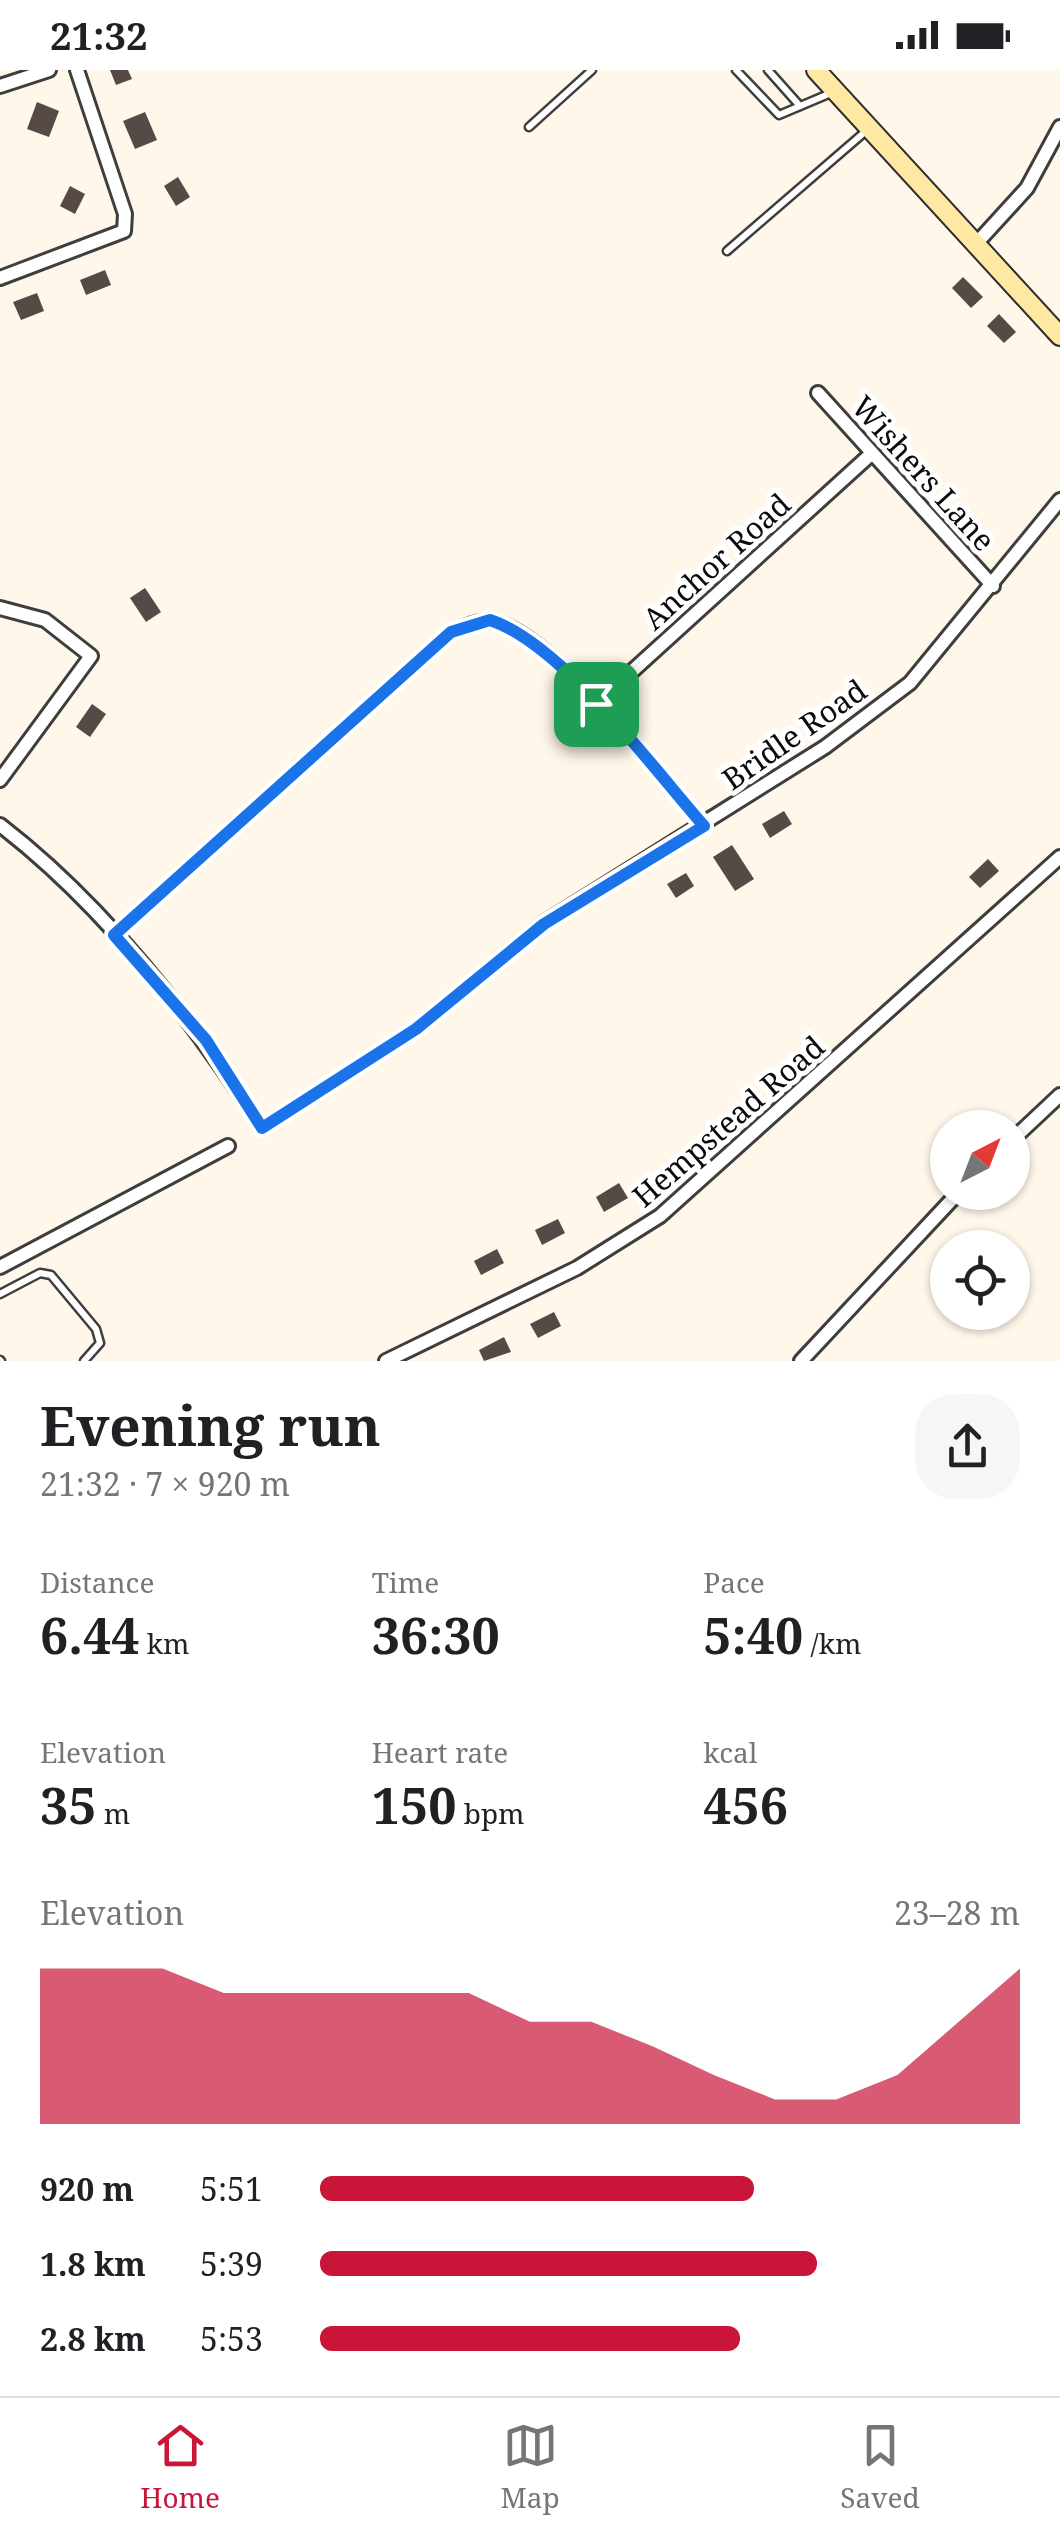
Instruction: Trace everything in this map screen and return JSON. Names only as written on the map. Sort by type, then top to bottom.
[{"type":"street","points":[[0,86],[48,70]]},
{"type":"street","points":[[0,278],[124,231],[125,214],[76,70]]},
{"type":"street","points":[[816,70],[1060,336]]},
{"type":"street","points":[[975,245],[1010,212],[1060,127]]},
{"type":"street","name":"Wishers Lane","points":[[818,394],[994,586]]},
{"type":"street","name":"Anchor Road","points":[[596,704],[870,455]]},
{"type":"street","name":"Bridle Road","points":[[114,935],[206,1040],[262,1128],[416,1029],[544,924],[825,747],[910,683],[994,586],[1060,500]]},
{"type":"street","points":[[0,608],[46,620],[91,656],[0,780]]},
{"type":"street","points":[[0,825],[31,849],[114,935],[451,632],[490,620],[516,629],[596,704],[704,826]]},
{"type":"street","name":"Hempstead Road","points":[[386,1361],[577,1268],[660,1216],[1060,857]]},
{"type":"street","points":[[1030,1123],[1060,1095]]},
{"type":"street","points":[[0,1267],[228,1146]]},
{"type":"street","points":[[801,1361],[942,1210]]},
{"type":"lane","points":[[529,127],[592,70]]},
{"type":"lane","points":[[736,70],[779,115],[835,91]]},
{"type":"lane","points":[[768,70],[800,106]]},
{"type":"lane","points":[[726,251],[869,128]]},
{"type":"lane","points":[[0,1294],[40,1273],[51,1275],[96,1329],[100,1343],[84,1361]]},
{"type":"building","points":[[110,70],[128,70],[132,79],[116,85]]},
{"type":"building","points":[[37,102],[59,111],[49,137],[27,129]]},
{"type":"building","points":[[145,112],[157,140],[135,149],[123,121]]},
{"type":"building","points":[[178,177],[190,197],[176,206],[164,186]]},
{"type":"building","points":[[70,186],[85,194],[75,214],[60,206]]},
{"type":"building","points":[[105,270],[111,285],[86,295],[80,280]]},
{"type":"building","points":[[963,277],[983,297],[971,308],[952,288]]},
{"type":"building","points":[[37,293],[44,311],[21,320],[13,302]]},
{"type":"building","points":[[999,314],[1016,332],[1004,343],[987,326]]},
{"type":"building","points":[[145,588],[161,612],[146,622],[130,598]]},
{"type":"building","points":[[92,704],[106,714],[90,737],[76,727]]},
{"type":"building","points":[[784,811],[792,824],[770,838],[762,824]]},
{"type":"building","points":[[732,845],[754,879],[735,891],[713,857]]},
{"type":"building","points":[[988,859],[999,871],[980,888],[969,877]]},
{"type":"building","points":[[686,873],[694,886],[676,898],[667,884]]},
{"type":"building","points":[[619,1183],[628,1198],[604,1212],[596,1197]]},
{"type":"building","points":[[558,1219],[565,1233],[542,1245],[535,1230]]},
{"type":"building","points":[[497,1249],[504,1263],[481,1275],[474,1261]]},
{"type":"building","points":[[554,1312],[561,1326],[538,1338],[530,1324]]},
{"type":"building","points":[[504,1337],[511,1352],[484,1361],[479,1350]]},
{"type":"route","points":[[490,620],[516,629],[596,704],[704,826],[544,924],[416,1029],[262,1128],[206,1040],[114,935],[451,632],[490,620]]}]
